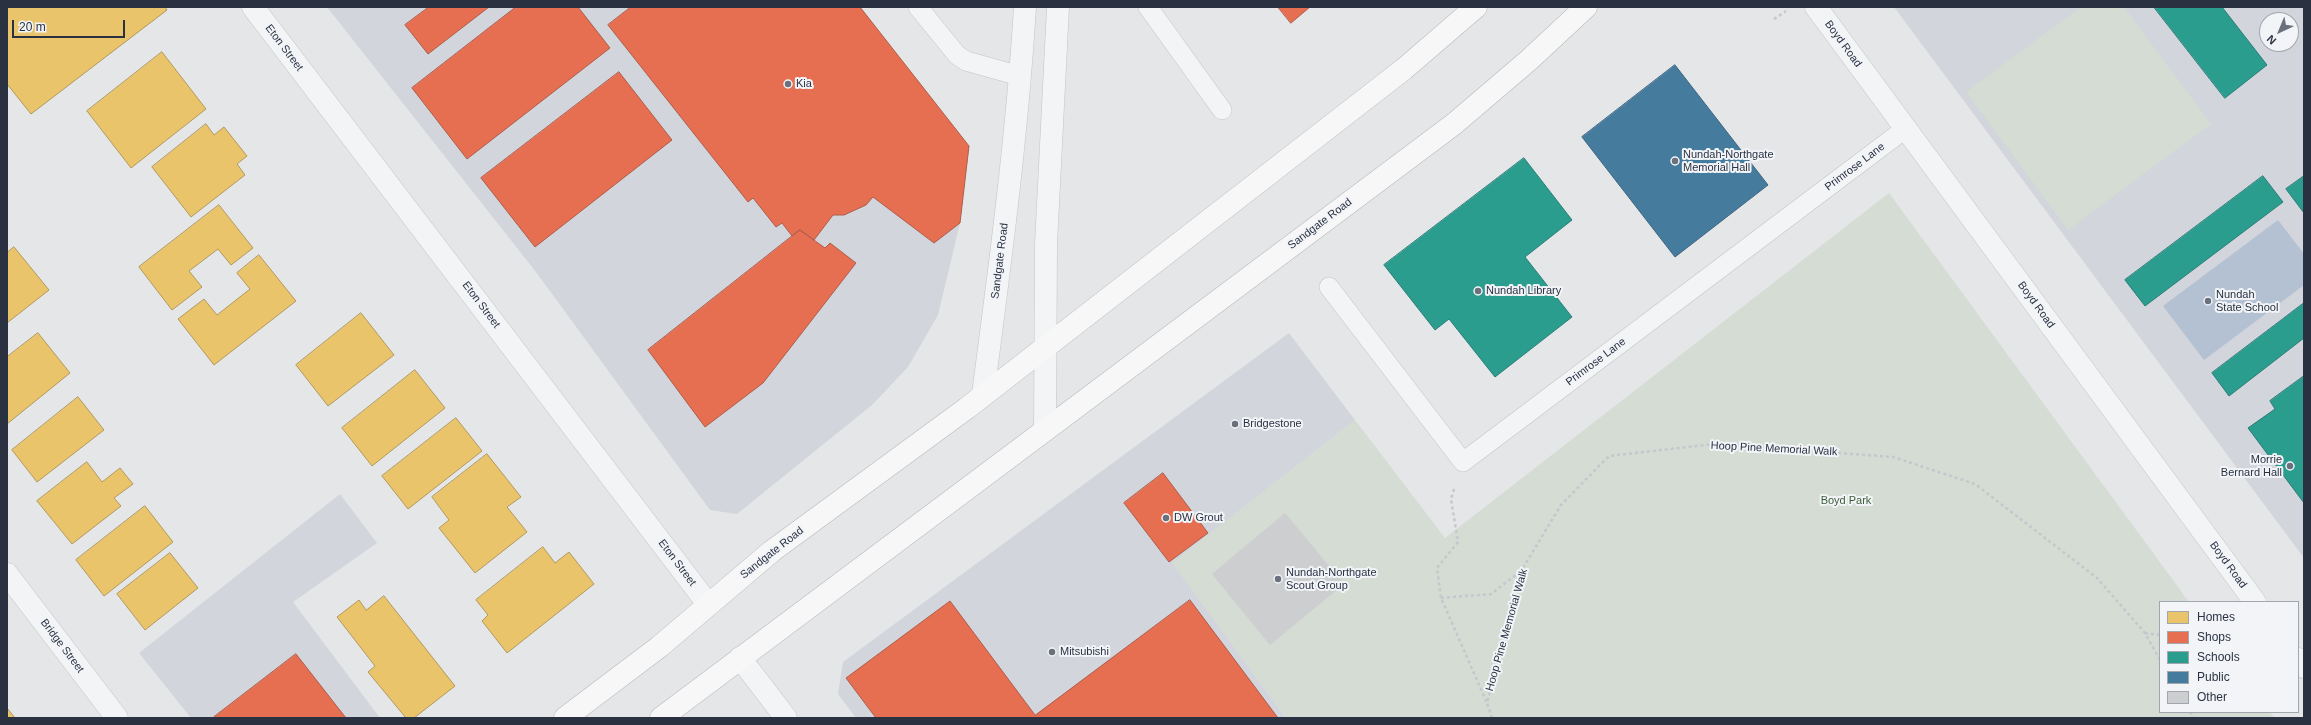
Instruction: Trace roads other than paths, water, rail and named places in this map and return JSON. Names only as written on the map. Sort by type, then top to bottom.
[{"type":"highway","name":"Sandgate Road","points":[[565,718],[659,647],[772,551],[1046,346],[1404,69],[1476,7]]},
{"type":"highway","name":"Sandgate Road","points":[[661,718],[1454,124],[1529,60],[1586,7]]},
{"type":"street","name":"Eton Street","points":[[252,7],[708,604]]},
{"type":"street","name":"Sandgate Road","points":[[983,394],[1002,254],[1020,76],[1025,7]]},
{"type":"street","points":[[1045,430],[1046,244],[1058,7]]},
{"type":"street","name":"Boyd Road","points":[[1816,7],[2254,601]]},
{"type":"street","name":"Bridge Street","points":[[7,574],[117,718]]},
{"type":"street","points":[[740,658],[786,718]]},
{"type":"lane","points":[[918,7],[957,55],[966,61],[1020,76]]},
{"type":"lane","points":[[1148,7],[1222,110]]},
{"type":"lane","name":"Primrose Lane","points":[[1329,287],[1463,462],[1905,129]]},
{"type":"water","points":[[2278,220],[2304,254],[2304,285],[2204,360],[2163,306]]},
{"type":"place","name":"Kia","points":[[788,84]]},
{"type":"place","name":"Nundah-Northgate Memorial Hall","points":[[1675,161]]},
{"type":"place","name":"Nundah Library","points":[[1478,291]]},
{"type":"place","name":"Nundah State School","points":[[2208,301]]},
{"type":"place","name":"Bridgestone","points":[[1235,424]]},
{"type":"place","name":"Morrie Bernard Hall","points":[[2290,466]]},
{"type":"place","name":"DW Grout","points":[[1166,518]]},
{"type":"place","name":"Nundah-Northgate Scout Group","points":[[1278,579]]},
{"type":"place","name":"Mitsubishi","points":[[1052,652]]},
{"type":"park label","name":"Boyd Park","points":[[1846,501]]}]
